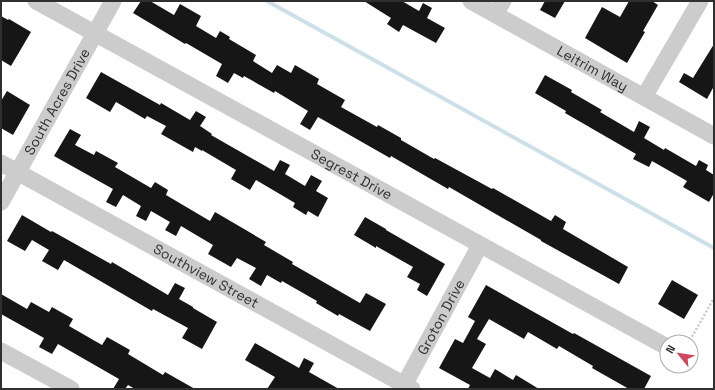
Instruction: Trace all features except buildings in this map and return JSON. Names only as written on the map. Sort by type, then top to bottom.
[{"type":"street","name":"Segrest Drive","points":[[36,1],[659,343]]},
{"type":"street","name":"South Acres Drive","points":[[1,202],[113,1]]},
{"type":"street","name":"Leitrim Way","points":[[471,1],[499,8],[644,97],[714,136]]},
{"type":"street","points":[[644,97],[700,1]]},
{"type":"street","name":"Southview Street","points":[[1,163],[406,388]]},
{"type":"street","name":"Groton Drive","points":[[406,388],[480,245]]},
{"type":"street","points":[[1,351],[71,389]]},
{"type":"path","points":[[694,334],[714,298]]},
{"type":"waterway","points":[[267,1],[714,248]]}]
